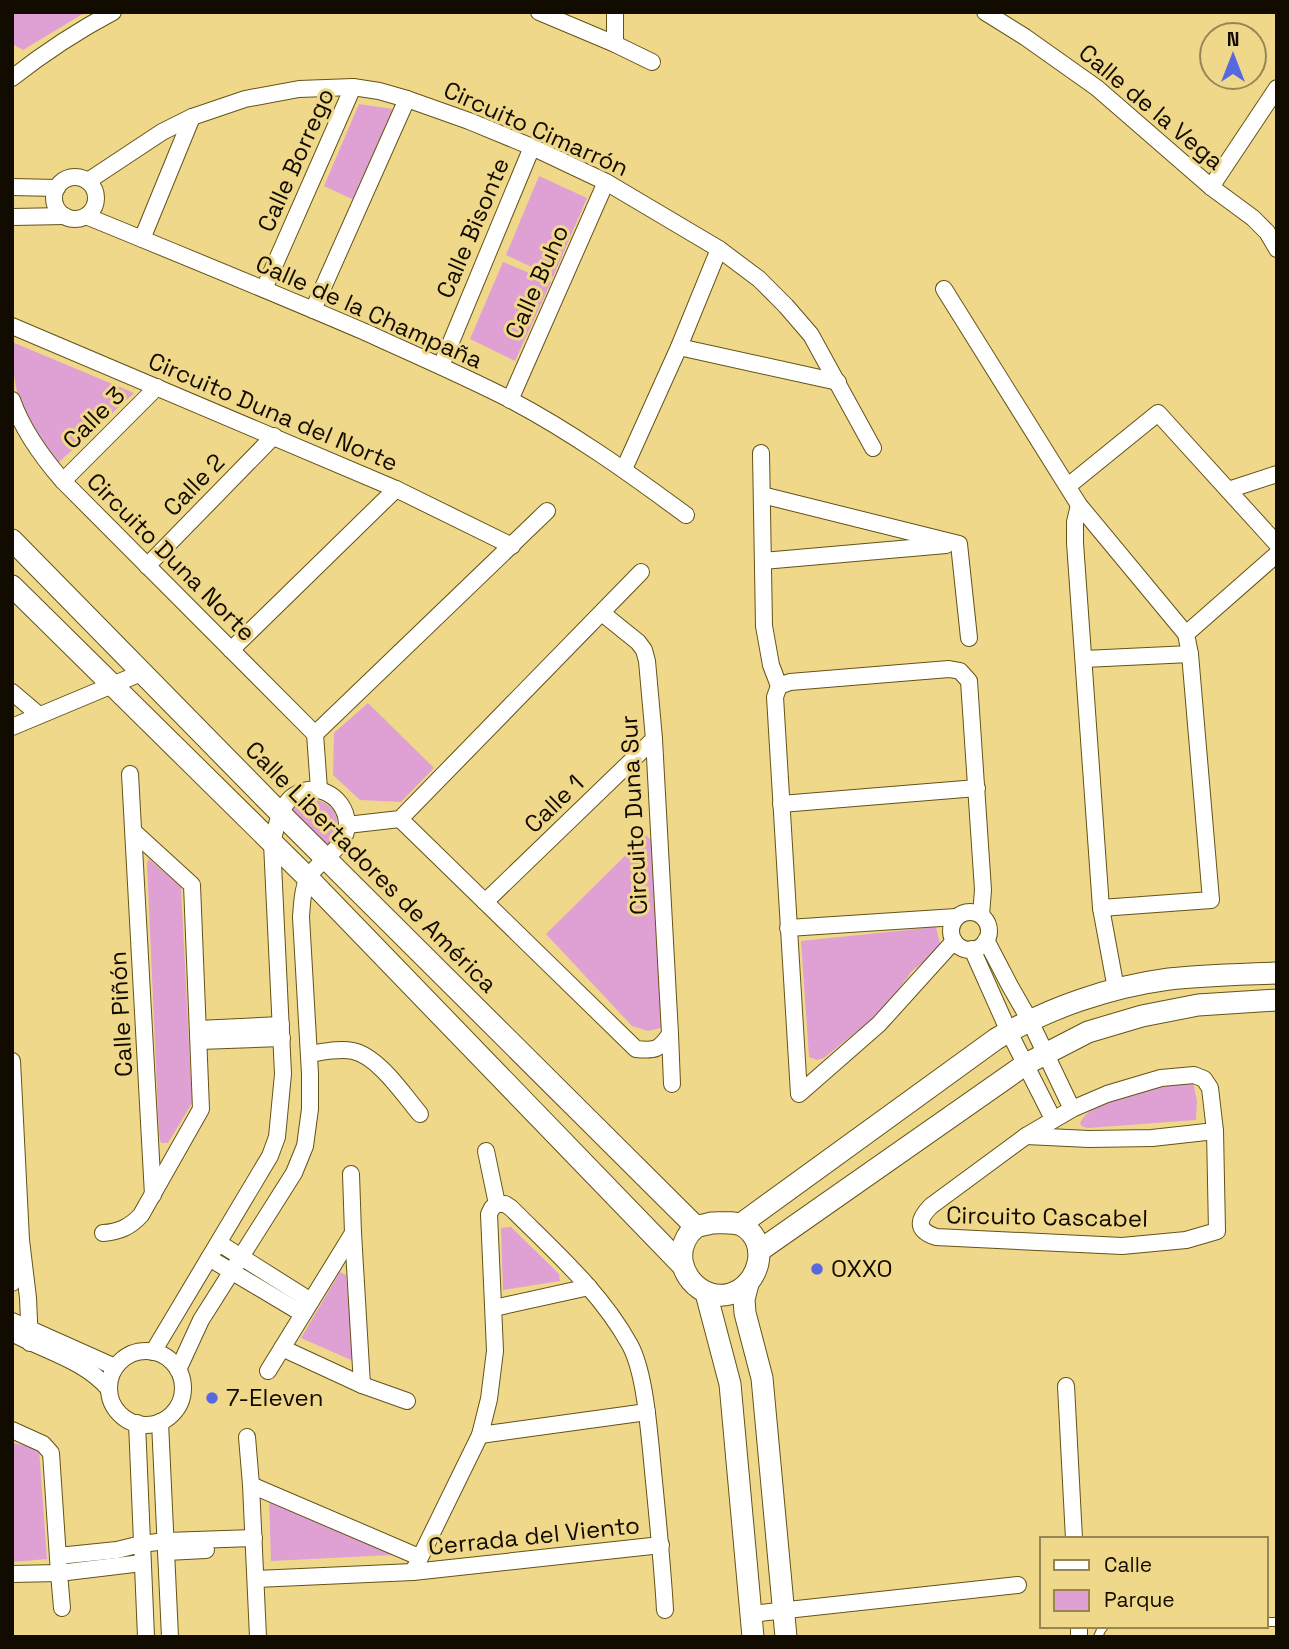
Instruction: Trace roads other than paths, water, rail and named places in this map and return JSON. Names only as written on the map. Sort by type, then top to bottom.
[{"type":"street","points":[[12,78],[81,29],[113,12]]},
{"type":"street","points":[[539,12],[652,62]]},
{"type":"street","points":[[615,12],[615,44]]},
{"type":"street","name":"Calle de la Vega","points":[[985,12],[1026,37],[1097,88],[1211,187],[1253,218],[1267,232],[1277,249]]},
{"type":"street","name":"Circuito Cimarrón","points":[[88,181],[162,132],[192,117],[245,99],[299,89],[352,87],[407,99],[469,121],[606,182],[719,249],[759,279],[811,335],[873,448]]},
{"type":"street","name":"Calle Borrego","points":[[264,289],[352,87]]},
{"type":"street","points":[[1211,187],[1277,88]]},
{"type":"street","points":[[313,310],[407,99]]},
{"type":"street","points":[[142,239],[192,117]]},
{"type":"street","name":"Calle Bisonte","points":[[441,366],[532,148]]},
{"type":"street","points":[[12,217],[65,216],[76,219],[86,216],[95,206],[96,192],[83,178],[71,177],[61,182],[57,188],[55,203],[58,211],[65,216]]},
{"type":"street","name":"Calle Buho","points":[[510,400],[606,182]]},
{"type":"street","points":[[12,187],[57,188]]},
{"type":"street","name":"Calle de la Champaña","points":[[86,216],[313,310],[441,366],[510,400],[624,469],[686,515]]},
{"type":"street","points":[[624,469],[679,347],[719,249]]},
{"type":"street","points":[[944,289],[1079,505],[1186,634],[1190,654],[1211,900],[1101,908]]},
{"type":"street","name":"Circuito Duna del Norte","points":[[12,326],[396,489],[512,546]]},
{"type":"street","points":[[679,347],[838,382]]},
{"type":"street","name":"Calle 3","points":[[63,481],[157,387]]},
{"type":"street","name":"Circuito Duna Norte","points":[[12,400],[27,434],[43,459],[315,734]]},
{"type":"street","points":[[1068,486],[1158,413],[1277,544]]},
{"type":"street","name":"Calle 2","points":[[147,566],[274,436]]},
{"type":"street","points":[[761,453],[764,626],[771,665],[779,686],[775,697],[799,1094],[879,1024],[954,941]]},
{"type":"street","points":[[1228,490],[1277,474]]},
{"type":"street","points":[[232,650],[396,489]]},
{"type":"street","points":[[762,495],[958,544]]},
{"type":"street","points":[[1079,505],[1075,522],[1075,543],[1101,908],[1116,989]]},
{"type":"street","points":[[319,789],[315,734],[547,511]]},
{"type":"street","name":"Calle Libertadores de América","points":[[12,540],[281,814],[696,1227]]},
{"type":"street","points":[[763,561],[958,544]]},
{"type":"street","points":[[958,544],[969,638]]},
{"type":"street","points":[[1186,634],[1277,554]]},
{"type":"street","points":[[347,825],[400,819],[641,572]]},
{"type":"street","points":[[12,586],[308,878],[683,1266],[691,1282],[706,1293],[714,1295],[732,1294],[748,1284]]},
{"type":"street","name":"Circuito Duna Sur","points":[[602,613],[638,642],[647,661],[654,739],[672,1084]]},
{"type":"street","points":[[1084,659],[1190,654]]},
{"type":"street","points":[[779,686],[790,681],[949,669],[960,671],[969,681],[983,890],[981,915]]},
{"type":"street","points":[[12,727],[141,673]]},
{"type":"street","points":[[12,692],[39,715]]},
{"type":"street","name":"Calle 1","points":[[485,902],[654,739]]},
{"type":"street","name":"Calle Piñón","points":[[130,774],[153,1195]]},
{"type":"street","points":[[781,804],[977,788]]},
{"type":"street","points":[[153,1352],[270,1156],[278,1137],[283,1074],[272,843],[285,805],[300,792],[319,789],[339,803],[347,825],[345,835],[308,878],[302,896],[310,1074],[310,1109],[305,1146],[294,1173],[201,1320],[178,1370]]},
{"type":"street","points":[[400,819],[636,1049],[651,1051],[662,1046],[670,1034]]},
{"type":"street","points":[[103,1233],[117,1232],[133,1224],[141,1215],[201,1109],[192,885],[134,832]]},
{"type":"street","points":[[788,928],[956,917],[968,912],[981,915],[986,920],[989,934],[979,945],[959,946],[951,933],[956,917]]},
{"type":"street","points":[[979,945],[1030,1021],[1072,1109]]},
{"type":"street","points":[[979,945],[1009,1032],[1053,1119]]},
{"type":"street","points":[[741,1224],[996,1039],[1030,1021],[1116,989],[1168,979],[1277,972]]},
{"type":"street","points":[[759,1251],[1026,1064],[1088,1032],[1142,1016],[1198,1005],[1277,1000]]},
{"type":"street","points":[[199,1035],[281,1024],[307,1009]]},
{"type":"street","points":[[309,1054],[344,1050],[364,1054],[375,1061],[420,1114]]},
{"type":"street","points":[[12,1061],[17,1236],[12,1283]]},
{"type":"street","points":[[283,1074],[310,1074]]},
{"type":"street","name":"Circuito Cascabel","points":[[1194,1075],[1204,1079],[1210,1088],[1215,1131],[1217,1231],[1186,1240],[1122,1246],[936,1237],[923,1231],[921,1218],[931,1206],[1026,1136],[1072,1109],[1107,1094],[1161,1078],[1194,1075]]},
{"type":"street","points":[[1026,1136],[1152,1138],[1215,1131]]},
{"type":"street","points":[[486,1151],[497,1204]]},
{"type":"street","points":[[351,1174],[362,1385]]},
{"type":"street","points":[[251,1485],[416,1564],[480,1435],[489,1399],[495,1351],[489,1214],[497,1204],[505,1204],[589,1287],[615,1320],[632,1348],[647,1412],[666,1610]]},
{"type":"street","points":[[683,1266],[684,1244],[696,1227],[719,1223],[741,1224],[750,1231],[759,1251],[757,1269],[744,1298],[745,1313],[762,1378],[786,1637]]},
{"type":"street","points":[[268,1371],[352,1233]]},
{"type":"street","points":[[17,1236],[28,1298],[30,1336]]},
{"type":"street","points":[[219,1243],[307,1307]]},
{"type":"street","points":[[209,1258],[307,1307]]},
{"type":"street","points":[[494,1308],[589,1287]]},
{"type":"street","points":[[706,1293],[730,1384],[753,1637]]},
{"type":"street","points":[[12,1321],[30,1336],[86,1368],[109,1389]]},
{"type":"street","points":[[12,1333],[30,1336],[115,1367]]},
{"type":"street","points":[[282,1348],[362,1385],[407,1401]]},
{"type":"street","points":[[135,1352],[153,1352],[171,1360],[178,1370],[182,1394],[178,1406],[160,1422],[137,1423],[126,1419],[111,1400],[110,1377],[124,1358],[135,1352]]},
{"type":"street","points":[[1066,1386],[1074,1537]]},
{"type":"street","points":[[480,1435],[647,1412]]},
{"type":"street","points":[[160,1422],[170,1637]]},
{"type":"street","points":[[137,1423],[146,1637]]},
{"type":"street","points":[[12,1430],[43,1444],[51,1453],[62,1608]]},
{"type":"street","points":[[247,1437],[258,1637]]},
{"type":"street","points":[[58,1556],[117,1550],[141,1544],[254,1544]]},
{"type":"street","name":"Cerrada del Viento","points":[[256,1579],[661,1545]]},
{"type":"street","points":[[12,1574],[59,1573],[142,1563]]},
{"type":"street","points":[[751,1614],[1018,1585]]},
{"type":"street","points":[[144,1609],[169,1608]]},
{"type":"place","name":"OXXO","points":[[817,1269]]},
{"type":"place","name":"7-Eleven","points":[[212,1398]]}]
